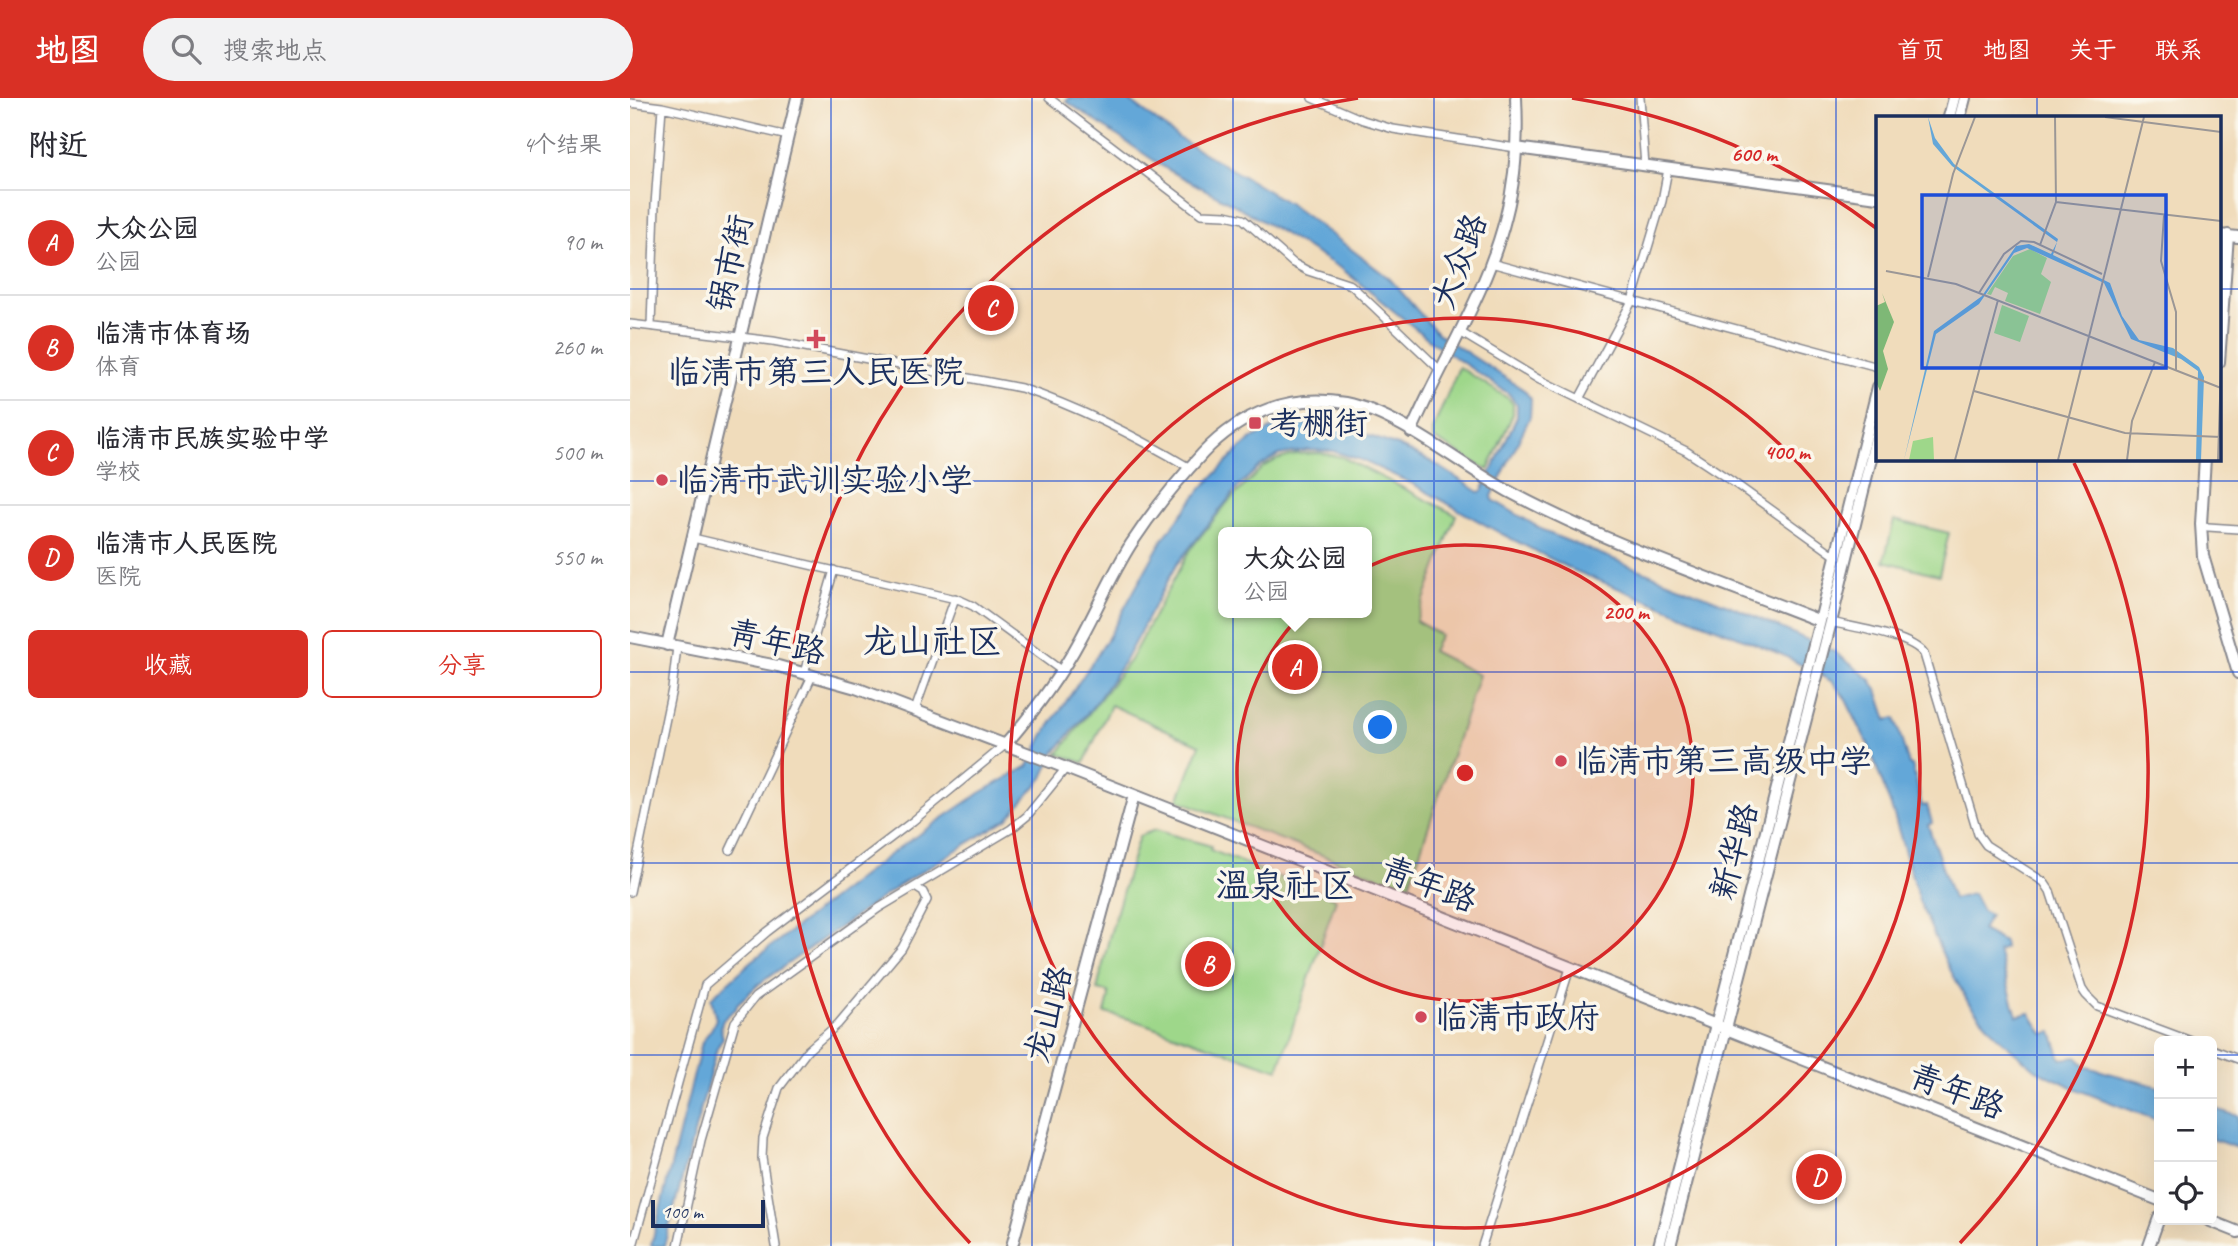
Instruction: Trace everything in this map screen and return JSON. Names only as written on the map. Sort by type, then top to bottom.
[{"type":"street","name":"锅市街","points":[[672,646],[693,538],[797,98]]},
{"type":"street","points":[[1049,98],[1201,214],[1242,219],[1293,263],[1308,271],[1351,285],[1440,370]]},
{"type":"street","points":[[1312,98],[1363,120],[1393,129],[1876,197]]},
{"type":"street","name":"大众路","points":[[1411,432],[1491,263],[1507,214],[1516,148],[1516,98]]},
{"type":"street","points":[[1640,98],[1646,166]]},
{"type":"street","points":[[1949,116],[1954,98]]},
{"type":"street","points":[[1960,116],[1965,98]]},
{"type":"street","points":[[630,103],[660,104],[788,136]]},
{"type":"street","points":[[651,326],[660,104]]},
{"type":"street","points":[[1579,399],[1632,301],[1662,201],[1668,169]]},
{"type":"street","points":[[2220,262],[2226,235]]},
{"type":"street","points":[[2220,344],[2226,235]]},
{"type":"street","points":[[1491,263],[1876,366]]},
{"type":"street","points":[[630,324],[784,343],[1021,388],[1055,399],[1136,436],[1190,468]]},
{"type":"street","points":[[1460,332],[1538,379],[1686,451],[1734,482],[1837,557]]},
{"type":"street","name":"新华路","points":[[1824,627],[1837,557],[1876,395]]},
{"type":"street","points":[[633,1246],[705,985],[767,932],[913,821],[1005,745],[1033,713],[1062,671],[1130,546],[1190,468],[1216,440],[1237,423],[1266,408],[1284,404],[1315,401],[1345,403],[1370,409],[1507,490],[1577,525],[1824,627],[1907,641],[1919,648],[1924,654],[1978,834],[1986,845],[2044,882],[2050,891],[2086,995],[2097,1006],[2178,1036]]},
{"type":"street","name":"新华路","points":[[1659,1246],[1720,1027],[1876,437]]},
{"type":"street","points":[[2205,460],[2201,524],[2203,556],[2238,673]]},
{"type":"street","points":[[2212,460],[2209,555],[2238,651]]},
{"type":"street","points":[[2208,527],[2238,529]]},
{"type":"street","points":[[693,538],[955,598],[973,606],[1062,671]]},
{"type":"street","points":[[730,850],[808,674],[834,570]]},
{"type":"street","points":[[915,710],[955,598]]},
{"type":"street","name":"青年路","points":[[630,637],[808,674],[856,688],[1066,768],[2154,1198]]},
{"type":"street","points":[[630,892],[672,690],[672,646]]},
{"type":"street","points":[[678,1246],[701,1140],[735,1022],[755,997],[878,908],[1012,829],[1027,816],[1066,768]]},
{"type":"street","name":"龙山路","points":[[1012,1246],[1134,795]]},
{"type":"street","points":[[776,1246],[762,1158],[763,1138],[779,1087],[807,1050],[838,1024],[902,948],[927,900],[923,892],[915,887]]},
{"type":"street","points":[[1482,1246],[1570,968]]},
{"type":"street","name":"新华路","points":[[1670,1246],[1720,1027]]},
{"type":"street","points":[[2217,1051],[2238,1059]]},
{"type":"street","points":[[2217,1223],[2238,1231]]},
{"type":"street","points":[[2149,1246],[2157,1225]]},
{"type":"green space","points":[[1459,367],[1513,404],[1513,414],[1488,470],[1433,438],[1433,429]]},
{"type":"green space","points":[[1320,453],[1342,457],[1456,515],[1416,621],[1440,635],[1432,651],[1479,675],[1408,888],[1178,800],[1200,745],[1111,705],[1084,763],[1058,754],[1130,660],[1189,551],[1228,502],[1263,467],[1297,454]]},
{"type":"green space","points":[[1894,520],[1949,533],[1939,575],[1884,561]]},
{"type":"green space","points":[[1155,830],[1211,846],[1210,850],[1336,899],[1278,1070],[1133,1020],[1105,1013],[1108,992],[1097,990],[1109,938],[1139,836]]},
{"type":"water","points":[[1068,98],[1126,98],[1179,138],[1288,203],[1343,243],[1390,279],[1437,333],[1524,390],[1531,399],[1530,417],[1492,496],[1493,500],[1548,533],[1738,609],[1835,652],[1871,680],[1887,720],[1895,718],[1909,765],[1912,765],[1922,806],[1927,805],[1932,823],[1928,825],[1953,899],[1973,894],[1982,911],[1990,915],[1982,930],[2004,942],[2005,948],[1998,951],[2017,1016],[2030,1013],[2043,1034],[2052,1032],[2061,1059],[2077,1057],[2087,1067],[2154,1086],[2154,1119],[2081,1091],[2036,1070],[1999,1038],[1969,1004],[1946,962],[1919,901],[1894,815],[1868,744],[1845,698],[1833,682],[1783,655],[1573,570],[1409,482],[1361,460],[1333,451],[1308,450],[1279,455],[1260,466],[1239,486],[1176,565],[1124,662],[1095,704],[1054,753],[1043,778],[1007,819],[898,886],[759,984],[725,1018],[721,1024],[723,1038],[717,1048],[664,1246],[651,1246],[702,1042],[716,1019],[711,998],[752,961],[897,849],[980,793],[1028,766],[1043,736],[1107,640],[1162,540],[1202,488],[1239,450],[1252,439],[1283,425],[1337,424],[1432,462],[1479,492],[1482,491],[1517,417],[1517,405],[1509,394],[1432,342],[1342,269],[1244,210],[1168,170],[1066,101]]},
{"type":"water","points":[[2217,1110],[2238,1116],[2238,1148],[2217,1141]]},
{"type":"place","name":"临清市民族实验中学","points":[[991,308]]},
{"type":"place","name":"临清市第三人民医院","points":[[816,339]]},
{"type":"place","name":"考棚街","points":[[1255,423]]},
{"type":"place","name":"临清市武训实验小学","points":[[662,480]]},
{"type":"place","name":"大众公园","points":[[1295,667]]},
{"type":"place","name":"临清市第三高级中学","points":[[1561,761]]},
{"type":"place","name":"临清市体育场","points":[[1208,964]]},
{"type":"place","name":"临清市政府","points":[[1421,1017]]},
{"type":"place","name":"临清市人民医院","points":[[1819,1177]]},
{"type":"district","name":"龙山社区","points":[[932,641]]},
{"type":"district","name":"温泉社区","points":[[1285,885]]}]
